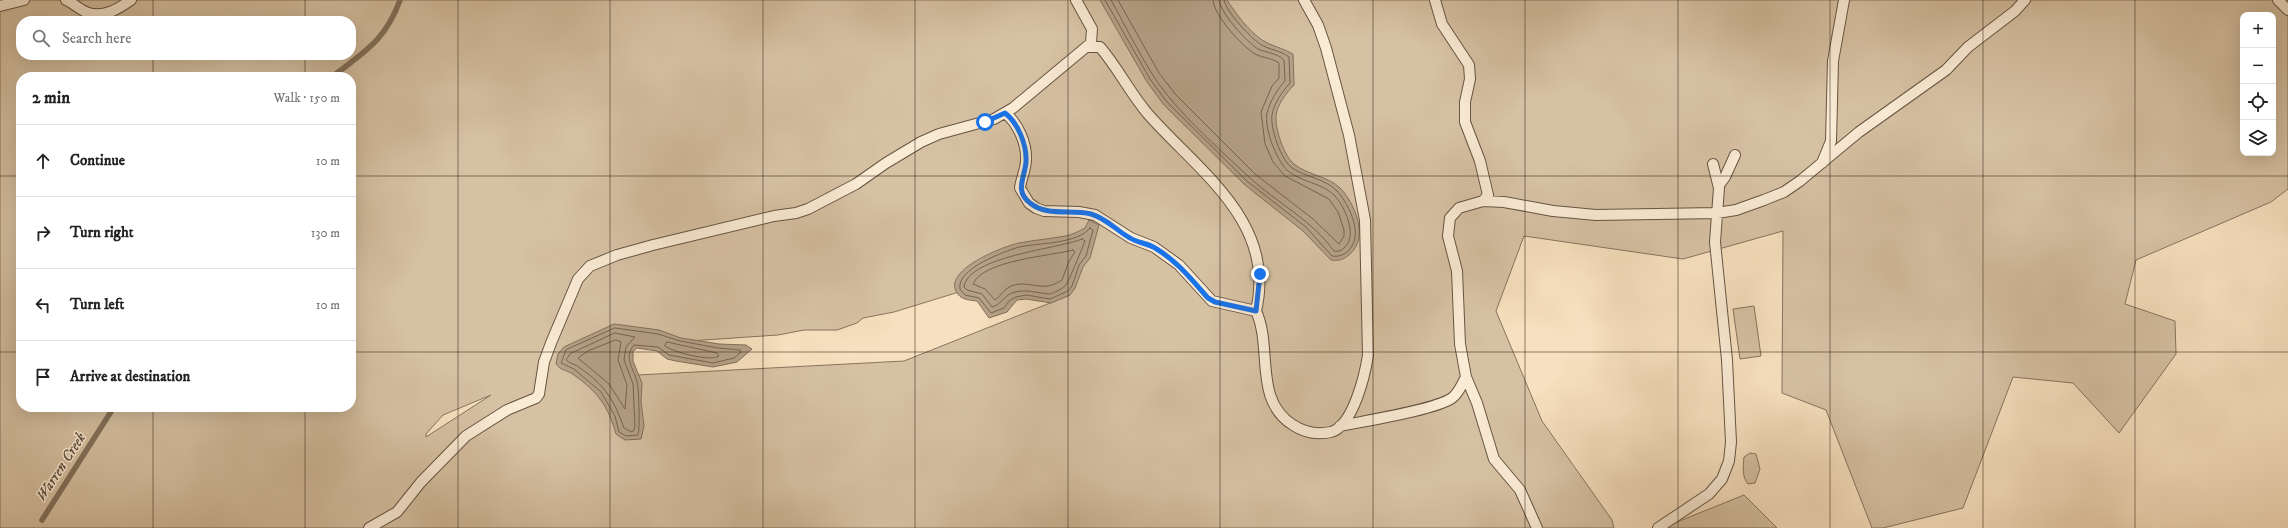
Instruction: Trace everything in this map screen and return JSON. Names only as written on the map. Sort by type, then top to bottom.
[{"type":"lane","points":[[0,6],[24,0]]},
{"type":"lane","points":[[66,0],[88,12],[102,14],[116,10],[131,0]]},
{"type":"lane","points":[[1076,0],[1089,22],[1092,32],[1100,47],[1148,113],[1207,174],[1243,222],[1252,238],[1259,259],[1260,289],[1256,311],[1262,333],[1267,382],[1274,407],[1284,419],[1300,430],[1321,434],[1333,431],[1340,426],[1355,402],[1366,370],[1368,355],[1365,220],[1348,135],[1326,48],[1318,25],[1304,0]]},
{"type":"lane","points":[[1435,0],[1442,24],[1469,65],[1470,79],[1465,102],[1465,122],[1486,182],[1488,195],[1483,202]]},
{"type":"lane","points":[[1821,165],[1831,140],[1833,61],[1844,0]]},
{"type":"lane","points":[[1537,528],[1520,490],[1496,464],[1487,441],[1477,403],[1466,377],[1460,344],[1457,271],[1447,229],[1450,218],[1459,208],[1483,202],[1509,202],[1553,211],[1596,215],[1717,213],[1734,211],[1784,192],[1821,165],[1859,132],[1946,70],[1968,47],[2015,11],[2025,0]]},
{"type":"lane","points":[[2278,0],[2288,10]]},
{"type":"lane","points":[[369,528],[396,512],[421,482],[466,436],[507,410],[536,398],[539,394],[544,362],[551,343],[578,279],[590,266],[617,255],[653,245],[774,216],[796,213],[856,184],[898,155],[930,138],[985,122],[1005,113],[1091,43],[1092,32]]},
{"type":"lane","points":[[1086,47],[1100,47]]},
{"type":"lane","points":[[1005,113],[1016,124],[1024,145],[1026,160],[1020,188],[1029,203],[1044,211],[1079,212],[1095,215],[1131,238],[1154,247],[1171,259],[1212,301],[1256,311]]},
{"type":"lane","points":[[1718,185],[1728,172],[1735,155]]},
{"type":"lane","points":[[1658,528],[1709,494],[1722,479],[1729,461],[1731,442],[1727,360],[1715,242],[1718,185],[1713,164]]},
{"type":"lane","points":[[1716,231],[1734,211]]},
{"type":"lane","points":[[1340,426],[1426,408],[1447,401],[1457,393],[1466,377]]},
{"type":"shaded area","points":[[0,0],[2288,0],[2288,189],[2271,202],[2136,260],[2125,304],[2175,321],[2176,354],[2119,433],[2073,383],[2013,377],[1963,508],[1883,528],[1872,528],[1826,410],[1782,393],[1783,231],[1683,259],[1524,236],[1496,311],[1542,421],[1612,520],[1614,528],[0,528]],"holes":[[[1053,263],[1073,287],[1070,295],[904,361],[638,375],[601,347],[778,335],[804,330],[837,330],[857,323],[863,318],[894,312]],[[491,395],[426,437],[426,434],[443,415]]]},
{"type":"shaded area","points":[[1754,306],[1761,356],[1740,359],[1733,309]]},
{"type":"shaded area","points":[[1750,453],[1756,454],[1760,469],[1755,483],[1748,484],[1743,472],[1743,464],[1744,457]]},
{"type":"shaded area","points":[[1744,495],[1777,528],[1662,528]]},
{"type":"water","points":[[1100,0],[1227,0],[1243,22],[1257,36],[1266,42],[1293,54],[1294,85],[1282,99],[1278,108],[1276,116],[1277,128],[1284,149],[1294,164],[1305,171],[1335,184],[1346,194],[1351,202],[1358,221],[1359,239],[1356,247],[1350,254],[1341,260],[1331,260],[1303,231],[1245,185],[1164,105],[1147,82]]},
{"type":"water","points":[[1089,220],[1099,225],[1090,258],[1083,267],[1075,288],[1070,295],[1051,303],[1026,299],[1017,300],[1007,312],[989,318],[977,301],[962,298],[956,291],[955,283],[959,275],[967,267],[978,260],[1012,245],[1070,235],[1085,228]]},
{"type":"water","points":[[614,324],[659,330],[681,338],[719,344],[746,345],[752,349],[737,362],[713,367],[667,359],[657,351],[637,348],[633,351],[633,361],[642,383],[641,402],[644,426],[641,439],[625,440],[616,434],[606,408],[590,387],[556,364],[558,354],[564,347]]},
{"type":"waterway","name":"Warren Creek","points":[[356,58],[381,36],[388,26],[400,0]]},
{"type":"waterway","name":"Warren Creek","points":[[338,72],[354,60]]},
{"type":"waterway","name":"Warren Creek","points":[[42,520],[111,412]]},
{"type":"route","points":[[985,122],[1005,113],[1012,118],[1016,124],[1026,155],[1020,188],[1029,203],[1036,208],[1044,211],[1079,212],[1095,215],[1136,241],[1143,242],[1154,247],[1171,259],[1186,272],[1208,298],[1215,302],[1236,305],[1256,311],[1260,289],[1260,274]]}]
